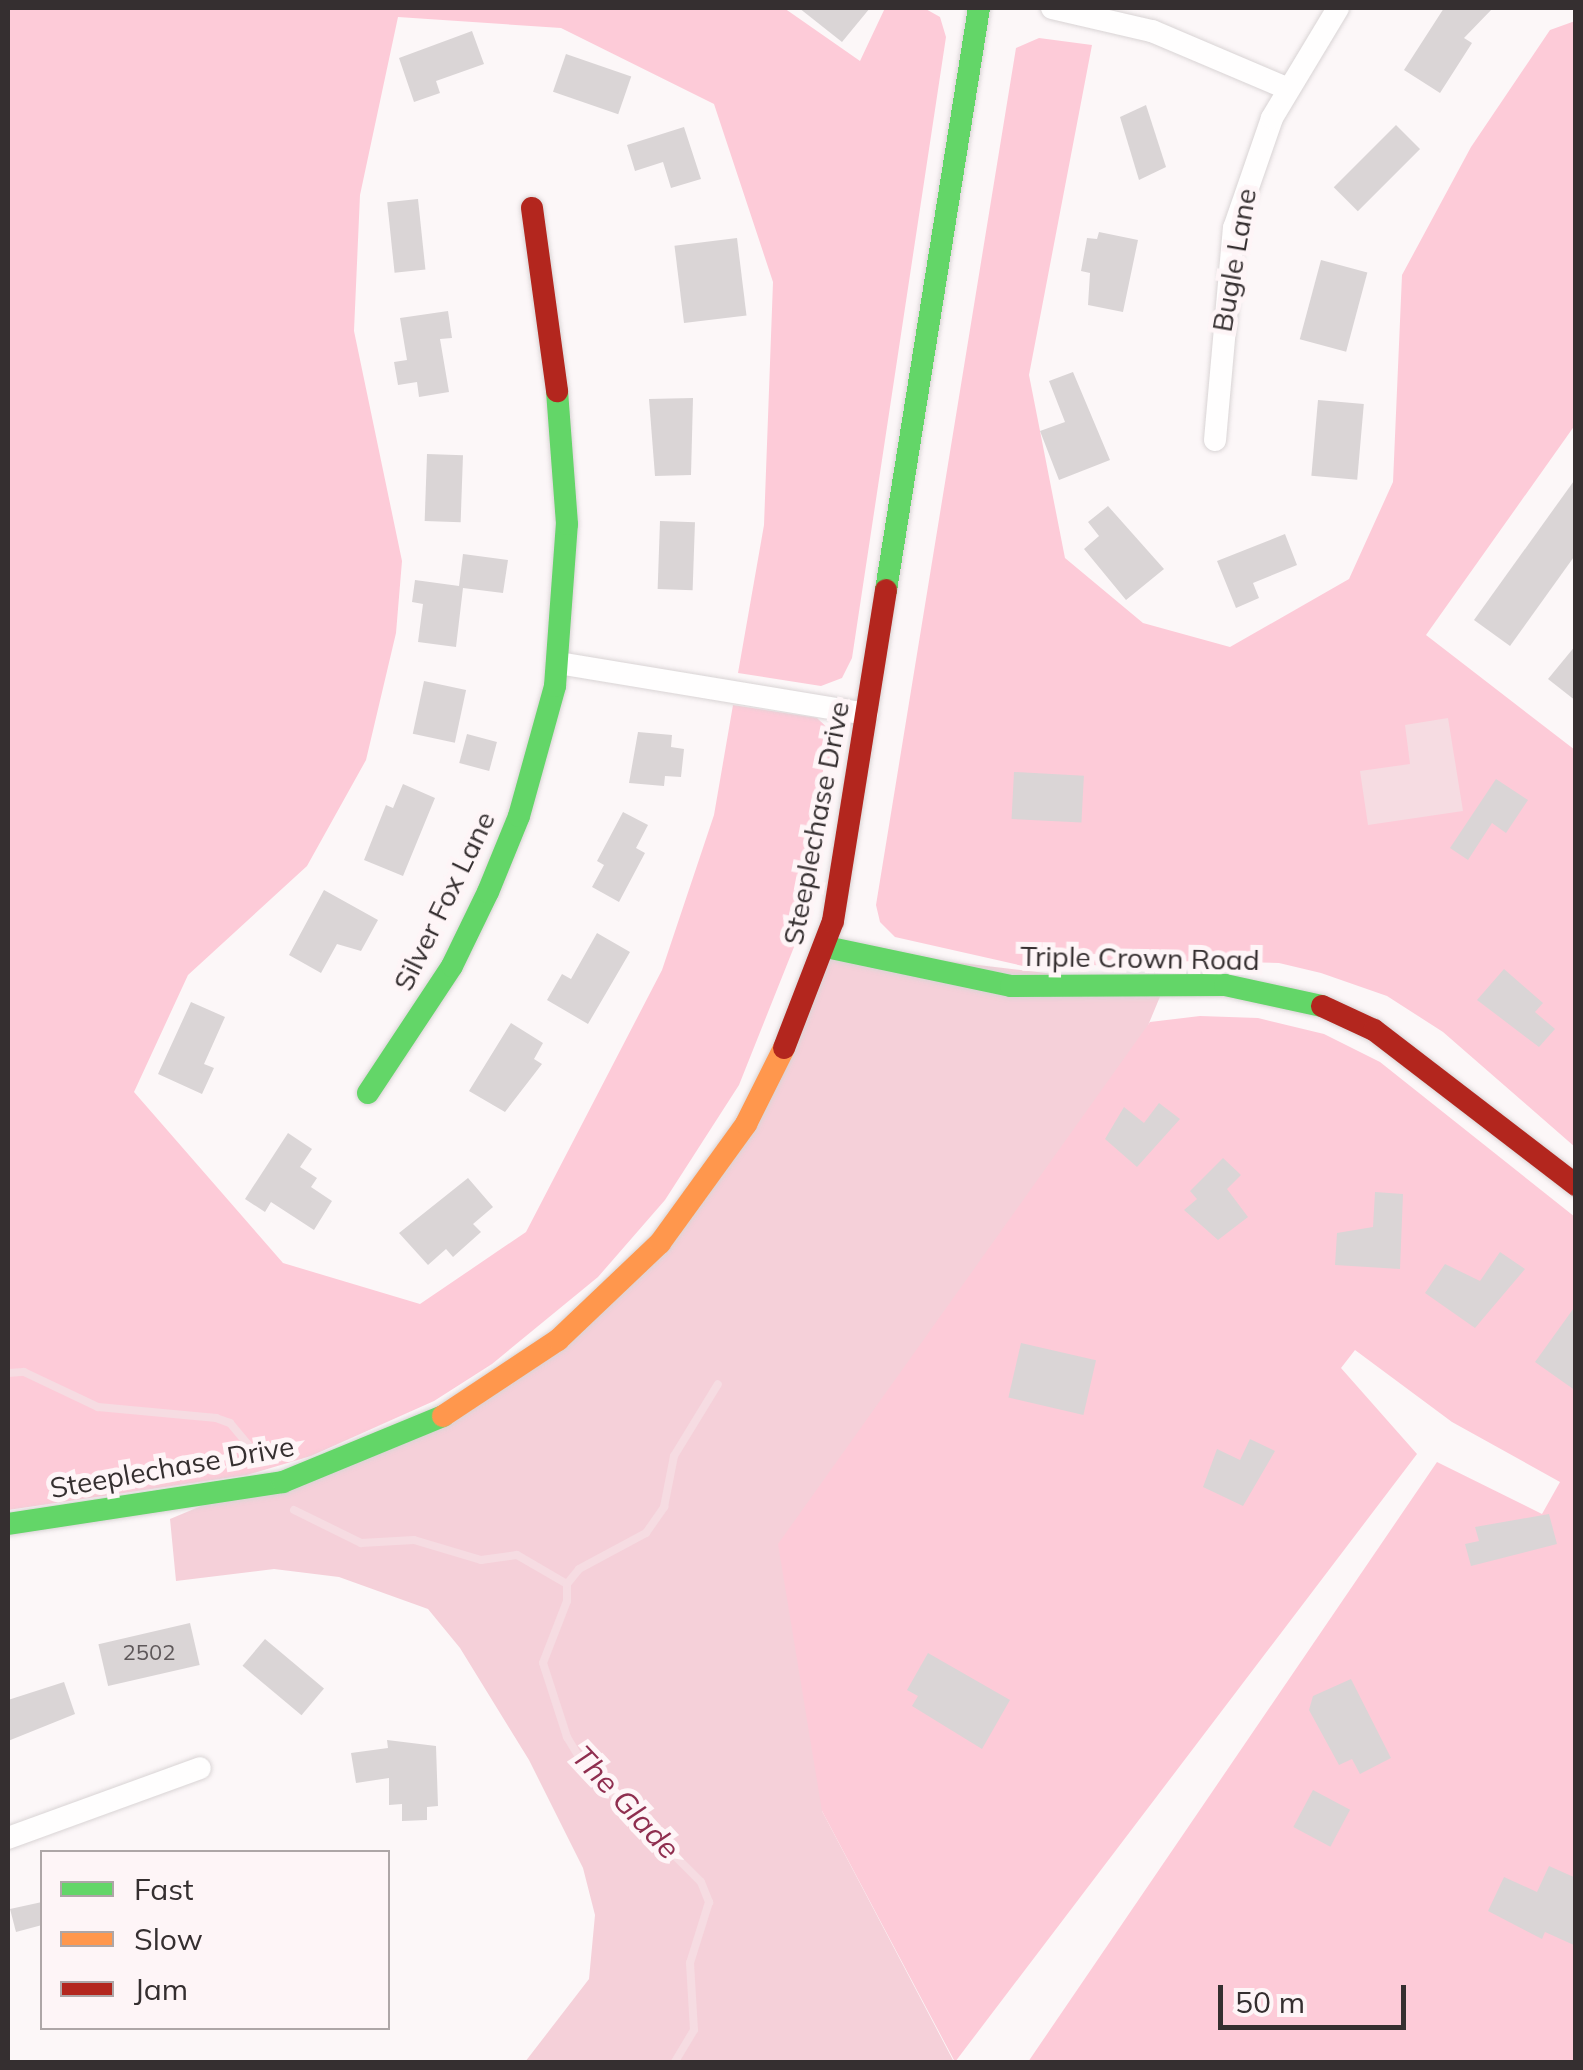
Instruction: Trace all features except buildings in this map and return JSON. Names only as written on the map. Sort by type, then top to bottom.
[{"type":"street","name":"Steeplechase Drive","points":[[8,1524],[164,1504],[309,1474],[393,1441],[503,1380],[612,1293],[707,1184],[771,1078],[826,948],[868,714],[979,8]]},
{"type":"street","points":[[1052,8],[1152,31],[1286,88]]},
{"type":"street","name":"Bugle Lane","points":[[1215,440],[1234,228],[1286,88],[1338,8]]},
{"type":"street","name":"Silver Fox Lane","points":[[368,1093],[452,966],[488,892],[540,750],[558,663],[567,524],[564,445],[532,208]]},
{"type":"street","points":[[558,663],[868,714]]},
{"type":"street","name":"Triple Crown Road","points":[[826,948],[1011,986],[1225,985],[1301,997],[1374,1030],[1576,1186]]},
{"type":"street","points":[[8,1838],[200,1768]]},
{"type":"shaded area","points":[[8,8],[784,8],[860,61],[885,8],[924,8],[940,17],[946,37],[852,658],[842,678],[821,686],[738,673],[764,525],[773,282],[714,104],[561,28],[398,17],[360,195],[354,331],[402,561],[396,633],[366,760],[307,866],[188,975],[134,1092],[283,1263],[420,1304],[526,1232],[662,970],[714,815],[733,705],[817,718],[834,734],[794,947],[739,1085],[665,1200],[598,1277],[492,1364],[434,1401],[311,1456],[247,1475],[8,1510]]},
{"type":"shaded area","points":[[1575,21],[1575,425],[1426,635],[1575,750],[1575,1147],[1443,1032],[1387,996],[1321,973],[1279,963],[1194,961],[1032,968],[895,937],[880,922],[876,905],[1016,48],[1039,38],[1092,45],[1029,375],[1065,558],[1143,623],[1230,647],[1349,579],[1393,482],[1402,275],[1471,147],[1550,30]]},
{"type":"shaded area","points":[[1448,718],[1463,811],[1368,825],[1360,771],[1410,764],[1405,725]]},
{"type":"shaded area","points":[[826,947],[1164,987],[822,1811],[954,2062],[525,2062],[589,1979],[595,1915],[583,1868],[529,1760],[460,1648],[428,1609],[339,1577],[274,1569],[176,1581],[170,1519],[503,1380],[707,1184]]},
{"type":"shaded area","points":[[1200,1016],[1258,1018],[1324,1034],[1380,1062],[1575,1217],[1575,2062],[1028,2062],[1437,1462],[1542,1514],[1560,1482],[1452,1422],[1355,1350],[1341,1368],[1417,1454],[955,2062],[822,1811],[778,1544],[1150,1022]]},
{"type":"waterway","name":"The Glade","points":[[8,1373],[24,1372],[98,1407],[216,1418],[230,1423],[253,1450]]},
{"type":"waterway","points":[[567,1584],[579,1569],[646,1533],[664,1507],[674,1456],[718,1384]]},
{"type":"waterway","name":"The Glade","points":[[294,1510],[361,1543],[414,1540],[481,1560],[517,1555],[567,1584]]},
{"type":"waterway","name":"The Glade","points":[[567,1584],[567,1601],[543,1663],[567,1737],[584,1765],[701,1882],[709,1902],[690,1963],[694,2030],[675,2062]]},
{"type":"traffic: fast","points":[[886,590],[979,8]]},
{"type":"traffic: fast","points":[[368,1093],[452,966],[488,892],[519,816],[555,686],[567,524],[557,391]]},
{"type":"traffic: fast","points":[[826,947],[1011,986],[1225,985],[1322,1006]]},
{"type":"traffic: fast","points":[[8,1524],[283,1482],[443,1416]]},
{"type":"traffic: slow","points":[[443,1416],[558,1340],[660,1243],[746,1124],[784,1048]]},
{"type":"traffic: jam","points":[[532,208],[557,391]]},
{"type":"traffic: jam","points":[[784,1048],[833,921],[886,590]]},
{"type":"traffic: jam","points":[[1322,1006],[1374,1030],[1576,1185]]}]
